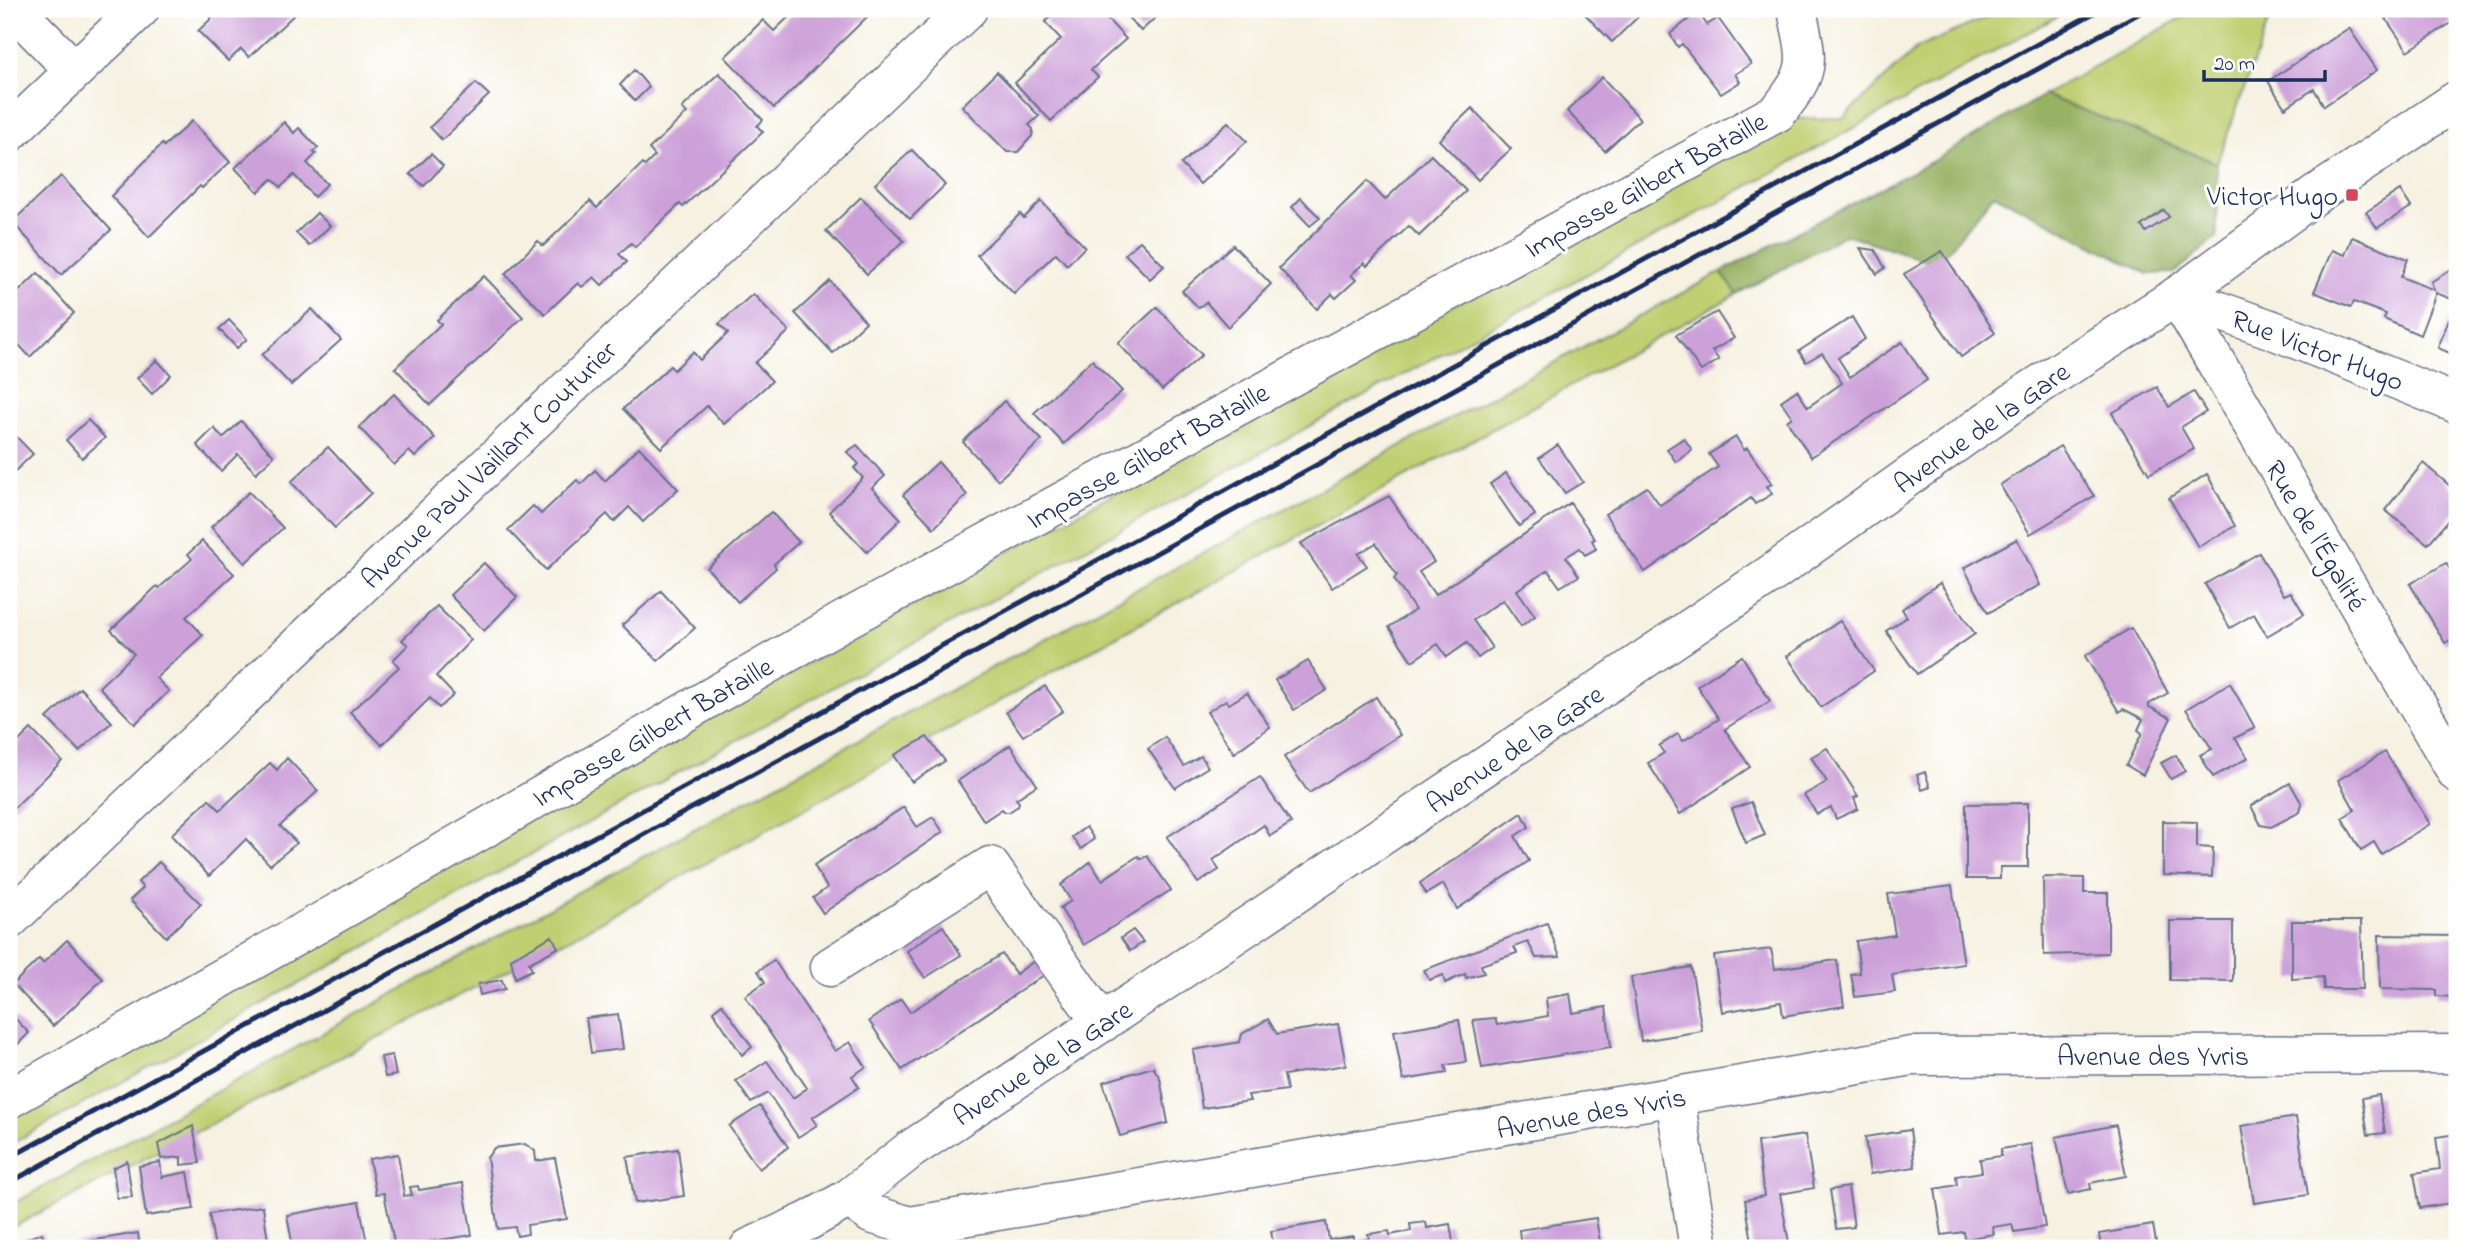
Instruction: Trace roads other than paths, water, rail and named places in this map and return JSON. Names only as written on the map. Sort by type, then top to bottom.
[{"type":"street","points":[[13,9],[74,70]]},
{"type":"street","points":[[9,133],[140,9]]},
{"type":"street","name":"Avenue Paul Vaillant Couturier","points":[[9,920],[968,9]]},
{"type":"street","name":"Impasse Gilbert Bataille","points":[[9,1099],[841,622],[1779,112],[1801,83],[1807,53],[1798,11]]},
{"type":"street","name":"Avenue de la Gare","points":[[849,1198],[910,1150],[1774,572],[2025,394],[2177,296],[2318,193],[2457,100]]},
{"type":"street","name":"Rue Victor Hugo","points":[[2177,296],[2273,330],[2457,404]]},
{"type":"street","name":"Rue de l’Égalité","points":[[2177,296],[2457,773]]},
{"type":"street","points":[[830,967],[990,866],[1101,1023]]},
{"type":"street","name":"Avenue des Yvris","points":[[849,1198],[871,1214],[910,1226],[1912,1056],[2457,1054]]},
{"type":"street","points":[[1675,1098],[1699,1248]]},
{"type":"street","points":[[749,1248],[809,1235],[849,1198]]},
{"type":"railway","points":[[9,1158],[2101,9]]},
{"type":"railway","points":[[9,1183],[2147,9]]},
{"type":"place","name":"Victor Hugo","points":[[2352,195]]}]
